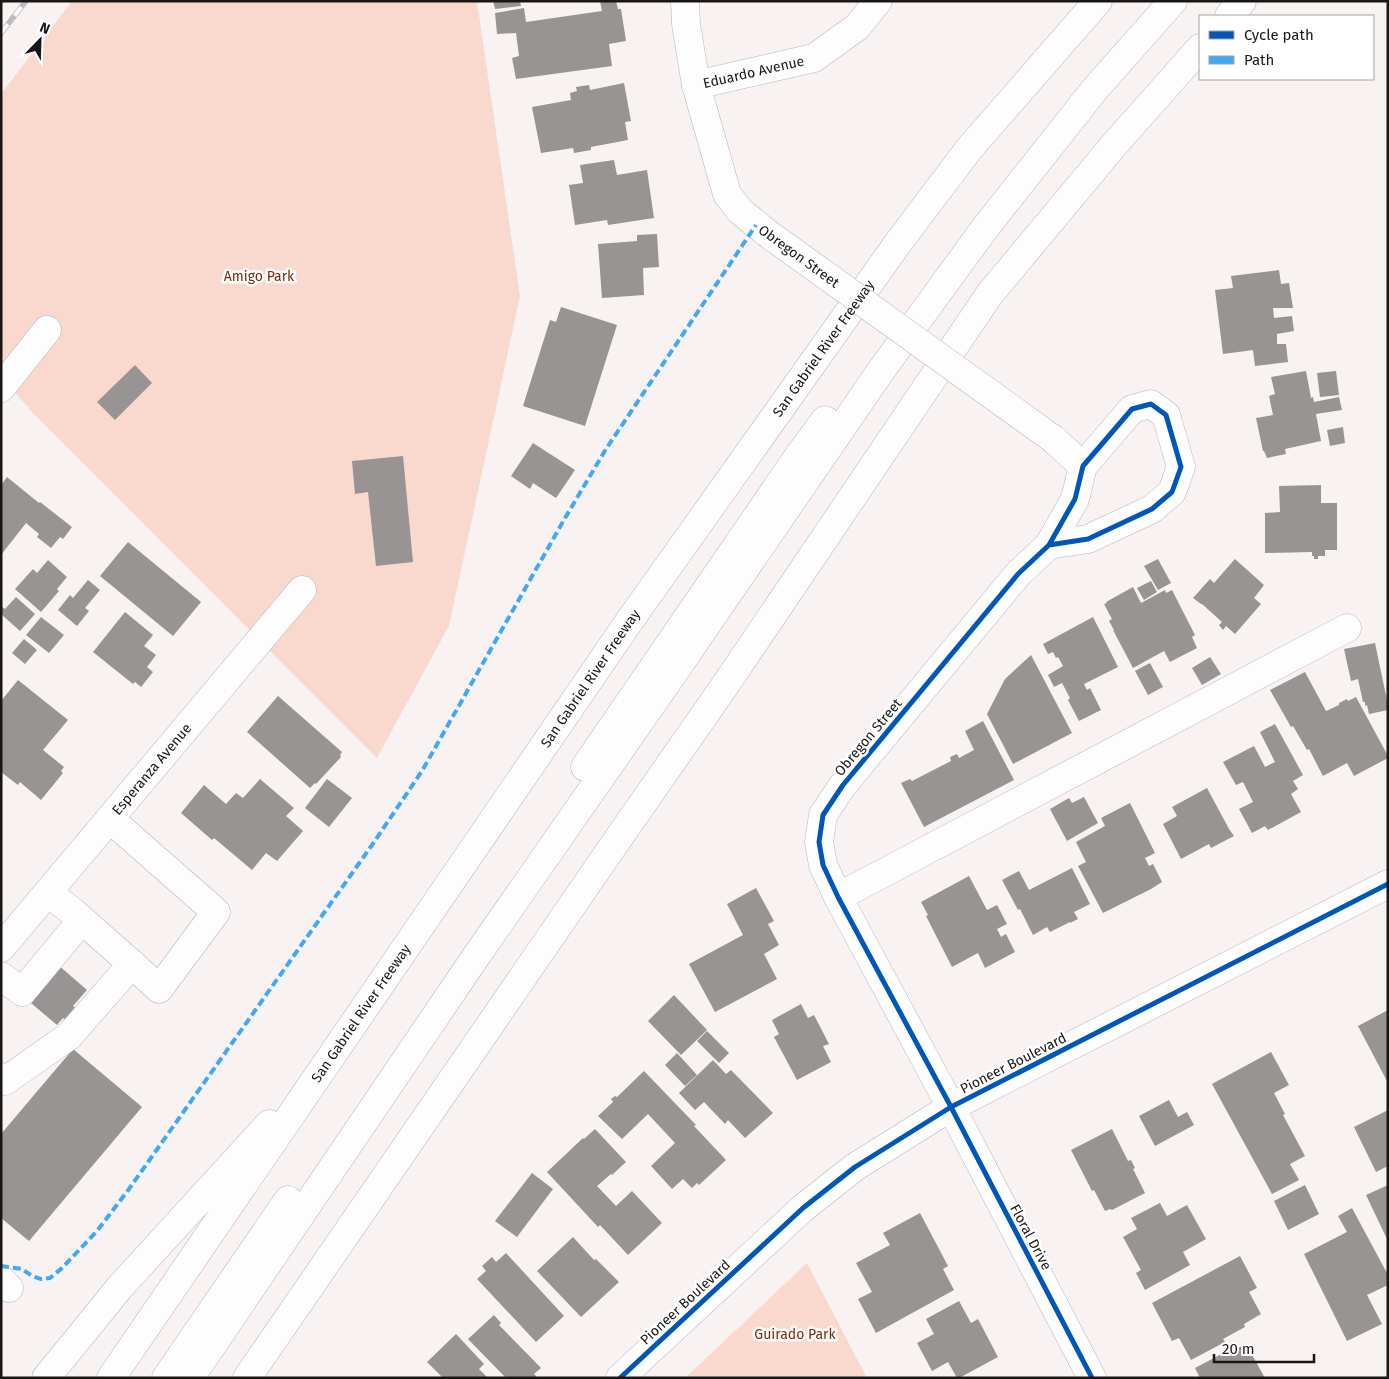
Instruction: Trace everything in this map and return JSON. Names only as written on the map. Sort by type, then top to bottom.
[{"type":"main road","name":"Obregon Street","points":[[685,1],[686,24],[696,85],[727,194],[740,210],[767,233],[1053,439],[1083,466]]},
{"type":"main road","name":"Eduardo Avenue","points":[[696,85],[814,58],[857,26],[878,1]]},
{"type":"main road","name":"San Gabriel River Freeway","points":[[111,1378],[628,623],[898,243],[969,149],[1098,1]]},
{"type":"main road","points":[[166,1378],[800,454],[979,209],[1148,1]]},
{"type":"main road","points":[[190,1378],[476,954],[670,678],[880,372],[985,228],[1095,89],[1174,1]]},
{"type":"main road","points":[[1229,15],[1242,1]]},
{"type":"main road","points":[[247,1378],[726,684],[989,295],[1114,145],[1199,49]]},
{"type":"main road","points":[[1,388],[47,330]]},
{"type":"main road","name":"Obregon Street","points":[[951,1107],[838,897],[823,865],[819,842],[823,815],[843,785],[1018,574],[1049,545],[1075,499],[1083,466],[1132,409],[1151,404],[1166,415],[1180,467],[1172,492],[1152,509],[1088,539],[1049,545]]},
{"type":"main road","name":"Esperanza Avenue","points":[[1,948],[302,590]]},
{"type":"main road","points":[[838,897],[1347,628]]},
{"type":"main road","points":[[48,893],[82,920],[159,988],[216,912],[110,819]]},
{"type":"main road","name":"Pioneer Boulevard","points":[[620,1378],[803,1208],[855,1167],[951,1107],[1388,884]]},
{"type":"main road","points":[[1,976],[22,992],[82,920]]},
{"type":"main road","points":[[3,1082],[69,1036],[132,964]]},
{"type":"main road","points":[[46,1378],[120,1287],[339,1047]]},
{"type":"main road","name":"Floral Drive","points":[[951,1107],[1092,1378]]},
{"type":"green space","name":"Amigo Park","points":[[72,1],[477,1],[520,296],[449,626],[377,758],[34,414],[1,377],[1,94]]},
{"type":"green space","name":"Guirado Park","points":[[807,1263],[867,1378],[685,1378]]},
{"type":"building","points":[[493,1],[520,1],[521,6],[495,9]]},
{"type":"building","points":[[600,1],[616,1],[618,9],[621,9],[626,41],[609,44],[612,66],[516,79],[512,58],[519,56],[516,33],[497,34],[495,13],[524,8],[526,22],[602,11]]},
{"type":"building","points":[[624,83],[631,121],[625,122],[628,140],[591,147],[591,150],[574,153],[573,148],[541,153],[532,107],[571,100],[570,93],[577,91],[576,87],[589,85],[590,90]]},
{"type":"building","points":[[614,160],[617,175],[647,170],[654,218],[608,225],[607,220],[575,225],[569,185],[583,183],[580,165]]},
{"type":"building","points":[[657,234],[659,267],[643,268],[644,295],[602,298],[598,244],[637,241],[637,235]]},
{"type":"building","points":[[1279,270],[1281,284],[1289,283],[1293,308],[1273,308],[1274,318],[1292,316],[1294,331],[1277,334],[1277,344],[1286,344],[1288,362],[1255,366],[1253,350],[1223,354],[1215,290],[1233,288],[1231,276]]},
{"type":"building","points":[[561,307],[617,325],[585,426],[523,406],[550,320],[556,322]]},
{"type":"building","points":[[135,365],[152,383],[115,420],[97,402]]},
{"type":"building","points":[[1306,371],[1311,398],[1313,397],[1314,402],[1339,397],[1342,410],[1316,414],[1321,441],[1285,449],[1286,454],[1267,458],[1263,451],[1256,418],[1273,415],[1269,396],[1275,394],[1271,377]]},
{"type":"building","points":[[1336,371],[1339,395],[1320,397],[1317,373]]},
{"type":"building","points":[[1343,427],[1345,443],[1330,446],[1327,430]]},
{"type":"building","points":[[533,443],[575,470],[556,498],[533,483],[530,489],[511,476]]},
{"type":"building","points":[[403,456],[413,562],[376,566],[368,492],[355,494],[352,461]]},
{"type":"building","points":[[7,477],[72,527],[63,539],[60,537],[51,548],[37,537],[39,534],[26,523],[1,555],[1,485]]},
{"type":"building","points":[[1321,485],[1321,503],[1337,503],[1337,550],[1325,550],[1325,556],[1318,556],[1318,559],[1314,559],[1312,552],[1265,553],[1265,513],[1280,512],[1279,486]]},
{"type":"building","points":[[128,542],[201,602],[173,636],[100,576]]},
{"type":"building","points":[[1158,559],[1171,583],[1158,590],[1144,566]]},
{"type":"building","points":[[1235,559],[1264,585],[1254,598],[1261,604],[1235,634],[1226,626],[1223,630],[1219,625],[1222,622],[1193,598],[1210,579],[1214,583]]},
{"type":"building","points":[[48,560],[67,577],[57,589],[59,591],[41,612],[15,589],[33,569],[37,573]]},
{"type":"building","points":[[88,580],[100,590],[85,608],[89,611],[77,626],[58,610],[70,595],[73,598]]},
{"type":"building","points":[[1151,581],[1157,592],[1144,600],[1137,588]]},
{"type":"building","points":[[1133,587],[1141,603],[1165,590],[1166,593],[1172,590],[1195,635],[1192,637],[1197,648],[1170,662],[1164,651],[1133,668],[1113,630],[1109,621],[1112,619],[1104,604]]},
{"type":"building","points":[[16,597],[35,614],[20,631],[1,614],[1,606],[5,609]]},
{"type":"building","points":[[125,612],[153,635],[144,646],[156,655],[147,667],[153,672],[141,687],[135,682],[133,684],[93,652]]},
{"type":"building","points":[[41,617],[64,635],[49,653],[26,635]]},
{"type":"building","points":[[1093,617],[1118,667],[1084,684],[1087,690],[1090,688],[1101,710],[1079,721],[1062,683],[1054,687],[1048,675],[1063,666],[1053,652],[1048,654],[1043,644]]},
{"type":"building","points":[[24,639],[37,650],[25,664],[12,653]]},
{"type":"building","points":[[1375,643],[1388,710],[1369,714],[1367,705],[1365,706],[1365,702],[1363,702],[1358,679],[1351,681],[1344,649]]},
{"type":"building","points":[[1031,655],[1072,733],[1013,764],[987,714],[1005,679]]},
{"type":"building","points":[[1210,657],[1221,674],[1202,685],[1192,668]]},
{"type":"building","points":[[1150,663],[1163,687],[1148,695],[1135,671]]},
{"type":"building","points":[[1305,672],[1326,711],[1347,699],[1348,701],[1356,697],[1388,758],[1354,776],[1347,763],[1323,776],[1309,749],[1307,750],[1293,726],[1291,727],[1270,690]]},
{"type":"building","points":[[18,680],[68,720],[43,750],[64,767],[61,771],[63,773],[41,800],[20,782],[18,785],[1,772],[1,701]]},
{"type":"building","points":[[278,696],[342,752],[341,757],[310,788],[247,732]]},
{"type":"building","points":[[983,721],[1014,780],[924,827],[901,783],[910,779],[912,781],[951,761],[950,757],[957,754],[959,758],[974,750],[965,731]]},
{"type":"building","points":[[1275,724],[1303,775],[1293,781],[1298,789],[1291,794],[1301,812],[1268,830],[1265,826],[1252,833],[1239,809],[1253,802],[1243,782],[1236,785],[1223,762],[1254,746],[1265,767],[1275,762],[1260,732]]},
{"type":"building","points":[[260,779],[294,808],[286,816],[303,831],[277,861],[266,853],[252,870],[214,838],[212,840],[181,813],[204,785],[226,804],[236,793],[243,798]]},
{"type":"building","points":[[327,779],[352,798],[329,827],[305,808]]},
{"type":"building","points":[[1207,788],[1234,836],[1211,848],[1209,844],[1181,859],[1163,824],[1177,816],[1172,807]]},
{"type":"building","points":[[1084,797],[1098,823],[1067,841],[1050,809],[1069,798],[1072,803]]},
{"type":"building","points":[[1130,803],[1155,853],[1145,858],[1149,866],[1153,864],[1162,882],[1103,913],[1078,866],[1086,862],[1076,842],[1105,826],[1101,818]]},
{"type":"building","points":[[1072,868],[1090,904],[1074,912],[1078,919],[1050,932],[1047,927],[1033,935],[1002,880],[1019,871],[1029,890]]},
{"type":"building","points":[[969,876],[987,910],[997,905],[1007,924],[997,929],[1001,937],[1006,934],[1015,952],[985,968],[978,953],[952,967],[926,916],[928,915],[921,902]]},
{"type":"building","points":[[756,888],[774,921],[768,924],[779,945],[764,954],[777,979],[715,1012],[689,964],[743,935],[727,904]]},
{"type":"building","points":[[57,964],[87,990],[73,1006],[79,1010],[69,1022],[63,1018],[57,1025],[31,1003],[41,991]]},
{"type":"building","points":[[674,995],[707,1030],[681,1055],[648,1021]]},
{"type":"building","points":[[801,1004],[808,1018],[814,1015],[829,1044],[823,1046],[831,1062],[797,1080],[774,1037],[779,1034],[772,1020]]},
{"type":"building","points":[[1388,1010],[1388,1083],[1358,1026]]},
{"type":"building","points":[[707,1031],[729,1053],[719,1063],[697,1041]]},
{"type":"building","points":[[73,1049],[142,1107],[29,1241],[1,1218],[1,1134]]},
{"type":"building","points":[[1271,1052],[1289,1085],[1274,1093],[1285,1114],[1283,1115],[1305,1156],[1290,1164],[1299,1180],[1272,1194],[1212,1084]]},
{"type":"building","points":[[677,1053],[697,1075],[685,1086],[665,1065]]},
{"type":"building","points":[[713,1060],[726,1074],[731,1070],[773,1113],[745,1138],[728,1120],[725,1124],[704,1102],[695,1110],[679,1093]]},
{"type":"building","points":[[644,1071],[696,1125],[694,1126],[726,1160],[699,1185],[697,1183],[692,1188],[683,1179],[672,1189],[651,1166],[675,1143],[648,1114],[622,1139],[598,1116],[613,1102],[611,1099],[615,1096],[617,1097]]},
{"type":"building","points":[[1169,1100],[1178,1117],[1187,1112],[1194,1125],[1155,1146],[1139,1116]]},
{"type":"building","points":[[1388,1110],[1388,1166],[1376,1172],[1354,1127]]},
{"type":"building","points":[[595,1129],[626,1162],[597,1186],[616,1206],[632,1191],[662,1223],[628,1255],[600,1225],[598,1227],[547,1172]]},
{"type":"building","points":[[1112,1129],[1128,1161],[1131,1160],[1135,1168],[1133,1169],[1145,1193],[1112,1210],[1105,1211],[1094,1190],[1092,1191],[1071,1150]]},
{"type":"building","points":[[532,1173],[553,1189],[517,1237],[495,1221]]},
{"type":"building","points":[[1305,1185],[1319,1214],[1288,1230],[1274,1201]]},
{"type":"building","points":[[1388,1185],[1388,1241],[1366,1195]]},
{"type":"building","points":[[1160,1203],[1167,1216],[1187,1205],[1206,1239],[1183,1252],[1190,1265],[1145,1290],[1136,1273],[1141,1270],[1123,1237],[1137,1229],[1131,1218]]},
{"type":"building","points":[[1352,1208],[1388,1275],[1388,1285],[1367,1295],[1382,1324],[1347,1341],[1304,1254],[1347,1232],[1338,1216]]},
{"type":"building","points":[[920,1213],[948,1266],[943,1269],[954,1290],[876,1333],[858,1299],[872,1292],[856,1263],[890,1245],[883,1233]]},
{"type":"building","points":[[573,1237],[594,1260],[596,1259],[619,1282],[581,1317],[537,1271]]},
{"type":"building","points":[[506,1253],[564,1316],[536,1342],[477,1279],[486,1271],[482,1266],[492,1257],[496,1262]]},
{"type":"building","points":[[1240,1256],[1257,1288],[1249,1292],[1261,1314],[1244,1324],[1245,1327],[1223,1339],[1225,1342],[1191,1360],[1179,1338],[1172,1341],[1152,1303]]},
{"type":"building","points":[[959,1301],[971,1323],[978,1319],[998,1357],[957,1378],[948,1362],[932,1371],[917,1343],[934,1334],[926,1319]]},
{"type":"building","points":[[494,1315],[501,1323],[499,1325],[541,1368],[534,1374],[538,1378],[506,1378],[468,1339]]},
{"type":"building","points":[[456,1334],[484,1364],[479,1369],[488,1378],[443,1378],[427,1362]]},
{"type":"building","points":[[1246,1344],[1265,1378],[1200,1378],[1195,1368],[1229,1350],[1230,1352]]},
{"type":"railway","points":[[1,33],[26,1]]},
{"type":"marked path","points":[[1,1266],[22,1269],[32,1276],[41,1279],[50,1278],[97,1231],[129,1189],[372,845],[422,771],[606,449],[756,225]]},
{"type":"cycle path","points":[[1049,545],[1088,539],[1152,509],[1172,492],[1181,467],[1166,415],[1151,404],[1132,409],[1083,466],[1075,499],[1049,545],[1018,574],[843,785],[823,815],[819,842],[823,865],[838,897],[951,1107],[1092,1378]]},
{"type":"cycle path","points":[[620,1378],[803,1208],[855,1167],[951,1107],[1388,884]]}]
